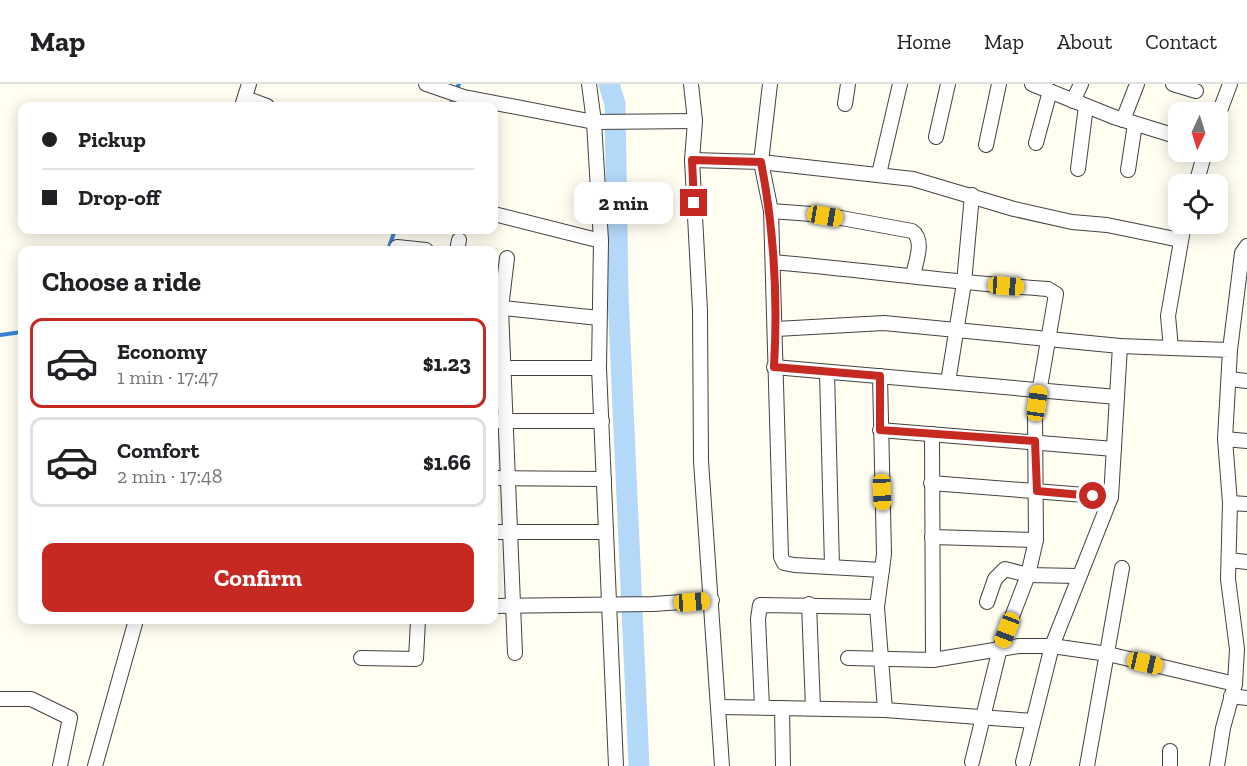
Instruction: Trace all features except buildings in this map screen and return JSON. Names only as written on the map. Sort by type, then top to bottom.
[{"type":"street","points":[[244,102],[249,84]]},
{"type":"street","points":[[426,84],[464,97],[490,102]]},
{"type":"street","points":[[589,84],[594,122],[601,241],[599,368],[616,766]]},
{"type":"street","points":[[691,84],[695,121],[692,160],[700,310],[701,461],[720,707],[722,766]]},
{"type":"street","points":[[770,84],[761,162],[771,211],[781,557],[784,563],[882,570]]},
{"type":"street","points":[[845,104],[848,84]]},
{"type":"street","points":[[879,174],[900,84]]},
{"type":"street","points":[[936,137],[948,84]]},
{"type":"street","points":[[986,145],[999,84]]},
{"type":"street","points":[[1032,84],[1129,122],[1168,134]]},
{"type":"street","points":[[1078,169],[1081,84]]},
{"type":"street","points":[[1128,170],[1129,122],[1137,84]]},
{"type":"street","points":[[1173,84],[1196,91]]},
{"type":"street","points":[[1223,102],[1230,84]]},
{"type":"street","points":[[1036,142],[1050,92]]},
{"type":"street","points":[[498,104],[594,122],[695,121]]},
{"type":"street","points":[[692,160],[761,162],[913,178],[1014,209],[1072,222],[1107,225],[1180,240]]},
{"type":"street","points":[[948,382],[964,283],[972,195]]},
{"type":"street","points":[[771,211],[825,216],[912,231],[918,235],[920,241],[913,275]]},
{"type":"street","points":[[498,215],[601,241]]},
{"type":"street","points":[[1171,348],[1168,316],[1182,234]]},
{"type":"street","points":[[1217,766],[1233,690],[1241,631],[1228,579],[1230,503],[1225,439],[1230,350],[1242,253],[1247,246]]},
{"type":"street","points":[[498,302],[507,258]]},
{"type":"street","points":[[773,262],[1054,291],[1057,298],[1039,390],[1035,441],[1036,540],[1028,575],[1000,648],[972,762]]},
{"type":"street","points":[[498,307],[599,318]]},
{"type":"street","points":[[776,329],[884,322],[1120,346],[1230,350]]},
{"type":"street","points":[[1023,762],[1052,646],[1078,576],[1112,497],[1120,346]]},
{"type":"street","points":[[774,367],[1117,397]]},
{"type":"street","points":[[515,653],[510,532],[500,478],[498,368],[599,368]]},
{"type":"street","points":[[827,372],[832,567]]},
{"type":"street","points":[[880,376],[884,554],[877,608],[885,710]]},
{"type":"street","points":[[1229,379],[1247,381]]},
{"type":"street","points":[[499,421],[602,422]]},
{"type":"street","points":[[880,430],[1114,449]]},
{"type":"street","points":[[932,434],[933,660]]},
{"type":"street","points":[[1225,439],[1247,441]]},
{"type":"street","points":[[500,478],[604,480]]},
{"type":"street","points":[[931,483],[1112,497]]},
{"type":"street","points":[[1230,503],[1247,504]]},
{"type":"street","points":[[498,532],[606,532]]},
{"type":"street","points":[[932,537],[1036,540]]},
{"type":"street","points":[[1229,561],[1247,562]]},
{"type":"street","points":[[1087,766],[1122,568]]},
{"type":"street","points":[[987,602],[1000,572],[1005,569],[1028,575],[1078,576]]},
{"type":"street","points":[[498,606],[653,604],[712,600]]},
{"type":"street","points":[[762,707],[758,619],[760,605],[809,604],[877,608]]},
{"type":"street","points":[[809,604],[813,708]]},
{"type":"street","points":[[95,766],[135,624]]},
{"type":"street","points":[[361,658],[416,659],[418,624]]},
{"type":"street","points":[[848,658],[933,660],[1000,648],[1052,646],[1108,654],[1233,690],[1247,698]]},
{"type":"street","points":[[0,699],[31,699],[70,718],[60,766]]},
{"type":"street","points":[[720,707],[885,710],[1033,721]]},
{"type":"street","points":[[782,708],[783,766]]},
{"type":"street","points":[[1170,751],[1170,766]]},
{"type":"waterway","points":[[609,84],[615,104],[618,295],[639,766]]},
{"type":"waterway","points":[[389,246],[394,234]]},
{"type":"waterway","points":[[0,335],[18,333]]},
{"type":"route","points":[[694,203],[692,160],[761,162],[771,211],[776,329],[774,367],[880,376],[880,430],[1035,441],[1037,491],[1093,496]]}]
